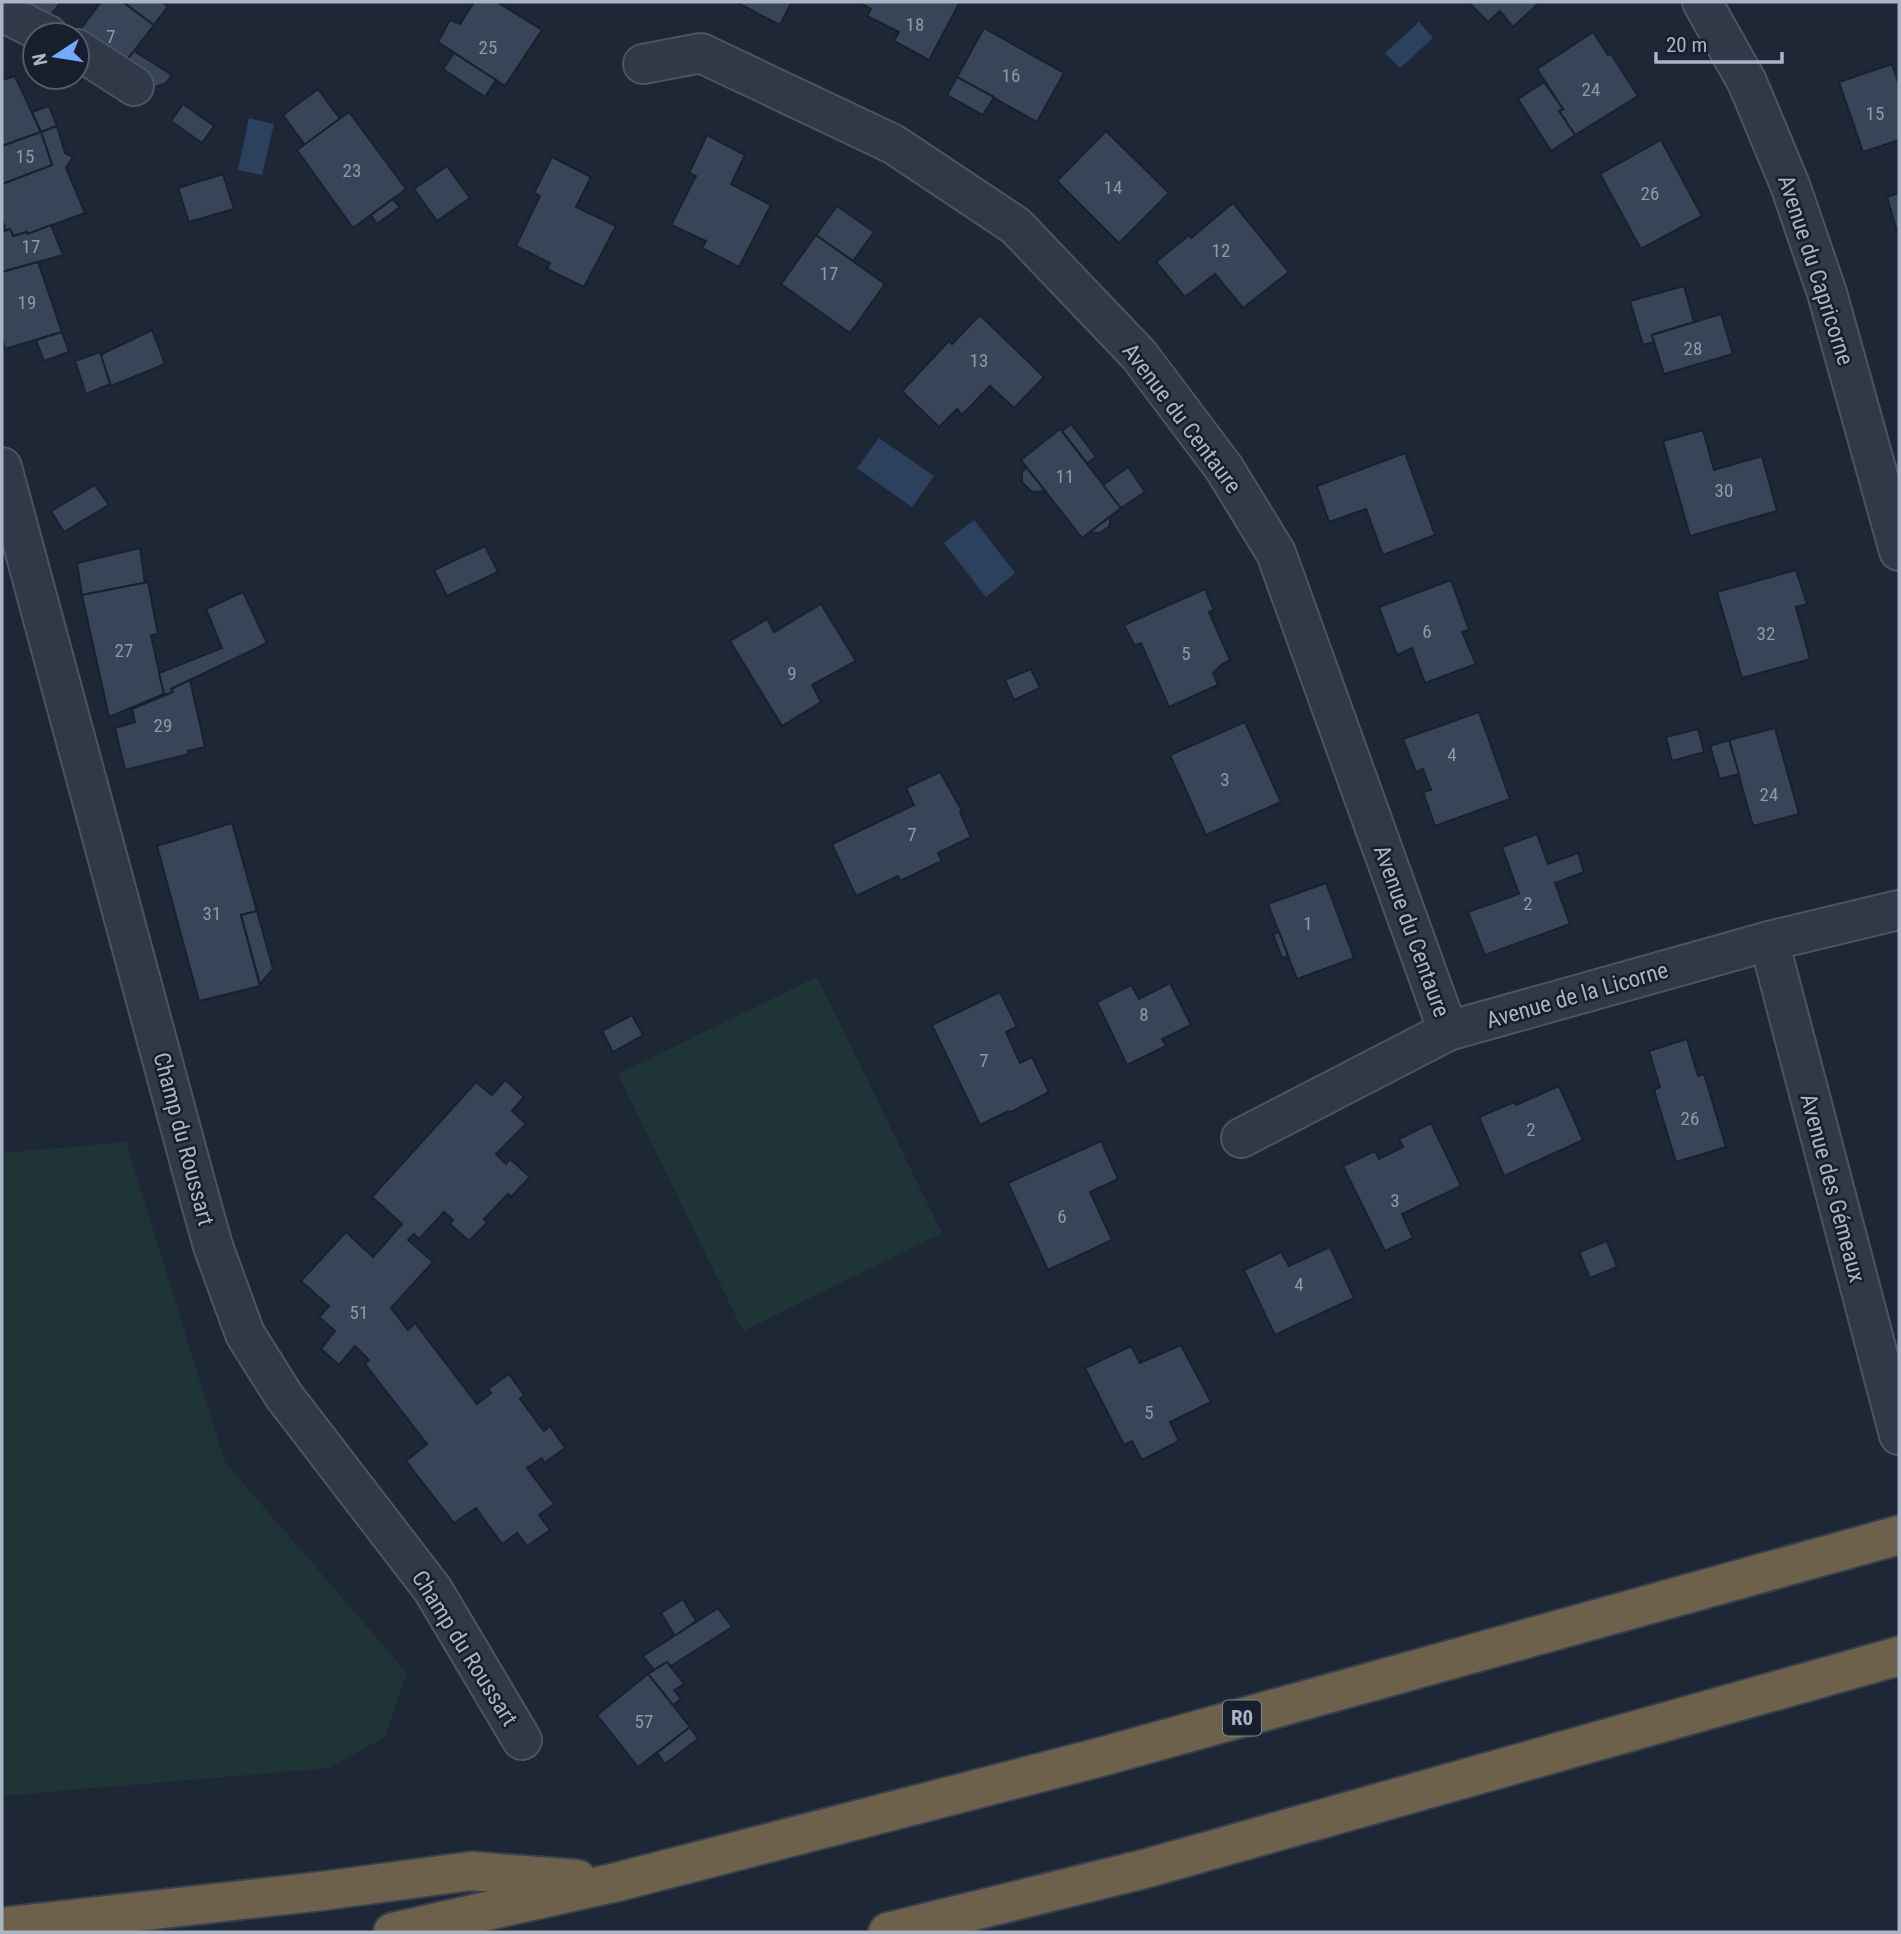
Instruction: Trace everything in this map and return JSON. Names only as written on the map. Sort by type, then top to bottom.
[{"type":"highway","name":"R0","points":[[393,1932],[617,1882],[1097,1758],[1882,1540]]},
{"type":"highway","points":[[888,1932],[1144,1869],[1896,1657]]},
{"type":"highway","points":[[2,1927],[322,1891],[471,1871],[617,1882]]},
{"type":"street","name":"Avenue du Capricorne","points":[[1702,2],[1746,82],[1790,185],[1827,293],[1899,551]]},
{"type":"street","points":[[2,12],[21,22]]},
{"type":"street","name":"Avenue du Centaure","points":[[643,64],[701,53],[893,144],[1016,226],[1139,355],[1224,468],[1276,554],[1448,1031]]},
{"type":"street","points":[[91,56],[134,86]]},
{"type":"street","name":"Champ du Roussart","points":[[2,467],[195,1184],[213,1246],[245,1334],[284,1396],[433,1590],[522,1740]]},
{"type":"street","name":"Avenue de la Licorne","points":[[1241,1138],[1448,1031],[1769,942],[1899,910]]},
{"type":"street","name":"Avenue des Gémeaux","points":[[1769,942],[1899,1435]]},
{"type":"green space","points":[[817,977],[942,1233],[743,1331],[618,1074]]},
{"type":"green space","points":[[126,1142],[225,1462],[407,1673],[385,1737],[329,1768],[2,1796],[2,1153]]},
{"type":"water","points":[[1419,22],[1433,38],[1400,68],[1385,53]]},
{"type":"water","points":[[249,118],[274,124],[262,175],[238,170]]},
{"type":"water","points":[[879,438],[934,476],[912,507],[857,468]]},
{"type":"water","points":[[974,520],[1015,573],[986,597],[944,543]]},
{"type":"building","points":[[5,2],[61,2],[46,21],[39,21]]},
{"type":"building","points":[[101,2],[123,2],[154,25],[120,69],[91,47],[91,21],[87,21]]},
{"type":"building","points":[[123,2],[162,2],[168,6],[154,25]]},
{"type":"building","points":[[474,2],[497,2],[542,30],[505,86],[438,42],[450,20],[460,24]]},
{"type":"building","points":[[736,2],[792,2],[780,25]]},
{"type":"building","points":[[857,2],[960,2],[929,60],[894,41],[899,32],[867,16],[871,9]]},
{"type":"building","points":[[1468,2],[1540,2],[1513,27],[1500,11],[1488,22]]},
{"type":"building","points":[[984,28],[1064,73],[1037,122],[957,77]]},
{"type":"building","points":[[1593,32],[1638,96],[1575,135],[1559,111],[1563,109],[1537,69]]},
{"type":"building","points":[[134,51],[172,75],[166,83],[150,89],[121,68]]},
{"type":"building","points":[[454,53],[496,80],[485,97],[443,69]]},
{"type":"building","points":[[1892,64],[1899,85],[1899,140],[1863,152],[1839,82]]},
{"type":"building","points":[[15,76],[41,132],[2,146],[2,80]]},
{"type":"building","points":[[957,77],[994,97],[983,115],[947,95]]},
{"type":"building","points":[[1544,82],[1563,109],[1559,111],[1575,135],[1551,151],[1518,99]]},
{"type":"building","points":[[318,89],[340,119],[305,145],[283,115]]},
{"type":"building","points":[[183,104],[214,126],[202,143],[171,121]]},
{"type":"building","points":[[49,106],[57,126],[41,132],[32,112]]},
{"type":"building","points":[[349,112],[406,189],[353,228],[297,150]]},
{"type":"building","points":[[57,126],[65,153],[73,157],[66,168],[85,213],[28,234],[27,232],[13,236],[10,229],[6,231],[2,219],[2,184],[52,165],[41,132]]},
{"type":"building","points":[[1106,131],[1169,193],[1119,243],[1057,181]]},
{"type":"building","points":[[41,132],[52,165],[2,184],[2,146]]},
{"type":"building","points":[[707,135],[745,155],[731,184],[771,205],[739,267],[702,248],[706,241],[671,225],[696,176],[689,173]]},
{"type":"building","points":[[1661,140],[1702,216],[1641,249],[1600,174]]},
{"type":"building","points":[[552,157],[591,177],[576,207],[616,226],[584,287],[547,269],[550,263],[516,246],[540,196],[534,193]]},
{"type":"building","points":[[447,166],[470,198],[437,221],[414,189]]},
{"type":"building","points":[[223,174],[234,209],[189,222],[178,188]]},
{"type":"building","points":[[1899,193],[1899,238],[1887,197]]},
{"type":"building","points":[[393,199],[400,207],[377,224],[371,215]]},
{"type":"building","points":[[1233,203],[1289,272],[1243,308],[1215,274],[1185,297],[1156,262],[1189,235],[1191,238]]},
{"type":"building","points":[[837,206],[874,232],[853,261],[816,235]]},
{"type":"building","points":[[51,225],[63,255],[2,272],[2,232],[10,229],[13,236],[27,232],[28,234]]},
{"type":"building","points":[[816,235],[885,284],[850,333],[781,284]]},
{"type":"building","points":[[38,262],[62,332],[5,349],[2,337],[2,272]]},
{"type":"building","points":[[1684,286],[1694,322],[1652,335],[1654,342],[1643,345],[1630,301]]},
{"type":"building","points":[[1721,314],[1733,354],[1664,374],[1652,335]]},
{"type":"building","points":[[980,315],[1044,377],[1014,408],[990,386],[962,415],[957,409],[939,427],[902,391],[949,341],[952,344]]},
{"type":"building","points":[[152,330],[165,364],[111,386],[100,355]]},
{"type":"building","points":[[62,332],[69,352],[44,361],[36,340]]},
{"type":"building","points":[[100,352],[110,384],[86,394],[75,361]]},
{"type":"building","points":[[1071,424],[1096,457],[1087,463],[1062,431]]},
{"type":"building","points":[[1060,429],[1121,508],[1082,538],[1021,460]]},
{"type":"building","points":[[1703,430],[1714,470],[1762,456],[1777,511],[1690,536],[1663,441]]},
{"type":"building","points":[[1405,453],[1435,535],[1383,555],[1366,509],[1329,522],[1317,486]]},
{"type":"building","points":[[1026,467],[1045,491],[1032,492],[1022,482],[1022,473]]},
{"type":"building","points":[[1128,467],[1145,492],[1121,508],[1103,485]]},
{"type":"building","points":[[95,485],[109,505],[64,532],[51,511]]},
{"type":"building","points":[[1111,516],[1109,527],[1099,533],[1090,532]]},
{"type":"building","points":[[485,546],[498,572],[447,596],[434,570]]},
{"type":"building","points":[[140,548],[145,583],[82,595],[77,563]]},
{"type":"building","points":[[1796,570],[1807,604],[1796,607],[1810,659],[1742,678],[1717,592]]},
{"type":"building","points":[[1451,580],[1469,630],[1462,632],[1476,664],[1425,683],[1412,648],[1397,655],[1379,607]]},
{"type":"building","points":[[148,582],[158,634],[151,635],[164,694],[109,717],[82,595]]},
{"type":"building","points":[[1205,589],[1214,610],[1209,612],[1230,660],[1213,673],[1218,685],[1169,707],[1141,643],[1135,646],[1124,625]]},
{"type":"building","points":[[243,592],[267,643],[171,689],[173,692],[132,709],[164,694],[159,673],[222,648],[206,609]]},
{"type":"building","points":[[821,604],[856,661],[812,685],[821,702],[782,726],[730,641],[767,619],[774,632]]},
{"type":"building","points":[[1031,669],[1040,688],[1014,700],[1005,680]]},
{"type":"building","points":[[190,680],[205,747],[188,751],[189,754],[125,770],[115,728],[135,722],[132,709],[173,692],[171,689]]},
{"type":"building","points":[[1479,712],[1510,799],[1435,826],[1423,792],[1431,790],[1423,769],[1416,772],[1403,739]]},
{"type":"building","points":[[1245,722],[1281,802],[1206,835],[1170,755]]},
{"type":"building","points":[[1775,728],[1799,814],[1753,826],[1729,740]]},
{"type":"building","points":[[1698,729],[1704,752],[1672,761],[1666,737]]},
{"type":"building","points":[[1729,740],[1739,774],[1720,779],[1710,746]]},
{"type":"building","points":[[940,772],[962,811],[960,812],[971,837],[938,853],[942,861],[900,881],[898,876],[856,896],[832,844],[914,805],[906,788]]},
{"type":"building","points":[[232,823],[257,911],[241,915],[260,986],[199,1001],[157,846]]},
{"type":"building","points":[[1537,834],[1548,864],[1578,853],[1584,872],[1555,883],[1570,924],[1485,955],[1468,912],[1519,894],[1502,847]]},
{"type":"building","points":[[1326,883],[1354,958],[1297,979],[1268,904]]},
{"type":"building","points":[[257,911],[273,969],[260,984],[241,915]]},
{"type":"building","points":[[1279,932],[1288,956],[1282,958],[1273,934]]},
{"type":"building","points":[[1170,983],[1191,1025],[1162,1039],[1166,1046],[1127,1065],[1097,1002],[1131,985],[1139,999]]},
{"type":"building","points":[[1000,992],[1017,1027],[1006,1032],[1020,1063],[1032,1057],[1049,1092],[980,1125],[932,1025]]},
{"type":"building","points":[[632,1015],[643,1035],[613,1052],[602,1031]]},
{"type":"building","points":[[1687,1039],[1698,1076],[1704,1074],[1726,1147],[1676,1162],[1654,1090],[1660,1087],[1649,1051]]},
{"type":"building","points":[[505,1080],[524,1097],[512,1111],[526,1124],[496,1154],[506,1164],[510,1159],[530,1177],[511,1197],[508,1194],[484,1219],[487,1223],[469,1241],[450,1224],[453,1220],[444,1212],[419,1239],[414,1234],[408,1240],[433,1262],[391,1308],[408,1330],[415,1323],[477,1404],[491,1393],[488,1389],[509,1374],[524,1395],[520,1399],[544,1431],[550,1426],[565,1448],[544,1463],[542,1458],[527,1468],[554,1504],[539,1515],[550,1530],[527,1546],[517,1533],[502,1544],[476,1508],[454,1523],[406,1461],[427,1444],[365,1364],[369,1360],[355,1346],[339,1365],[321,1349],[335,1331],[319,1317],[329,1306],[301,1281],[346,1232],[373,1257],[402,1224],[372,1197],[476,1082],[492,1095]]},
{"type":"building","points":[[1559,1086],[1583,1140],[1504,1176],[1479,1117],[1514,1102],[1516,1105]]},
{"type":"building","points":[[1431,1123],[1461,1186],[1402,1214],[1413,1238],[1385,1251],[1343,1166],[1375,1151],[1379,1159],[1403,1147],[1399,1139]]},
{"type":"building","points":[[1101,1141],[1118,1179],[1090,1192],[1112,1240],[1048,1270],[1008,1183]]},
{"type":"building","points":[[1607,1241],[1617,1267],[1590,1278],[1579,1252]]},
{"type":"building","points":[[1330,1247],[1354,1298],[1275,1335],[1244,1270],[1281,1252],[1289,1266]]},
{"type":"building","points":[[1181,1345],[1211,1402],[1170,1422],[1179,1441],[1142,1460],[1132,1441],[1124,1445],[1085,1368],[1131,1346],[1140,1363]]},
{"type":"building","points":[[683,1599],[696,1621],[675,1636],[661,1613]]},
{"type":"building","points":[[718,1608],[732,1627],[671,1666],[667,1662],[654,1670],[643,1656]]},
{"type":"building","points":[[667,1662],[684,1684],[674,1690],[681,1699],[673,1705],[648,1674]]},
{"type":"building","points":[[648,1674],[690,1727],[638,1767],[597,1715]]},
{"type":"building","points":[[690,1727],[698,1739],[665,1764],[657,1753]]}]
